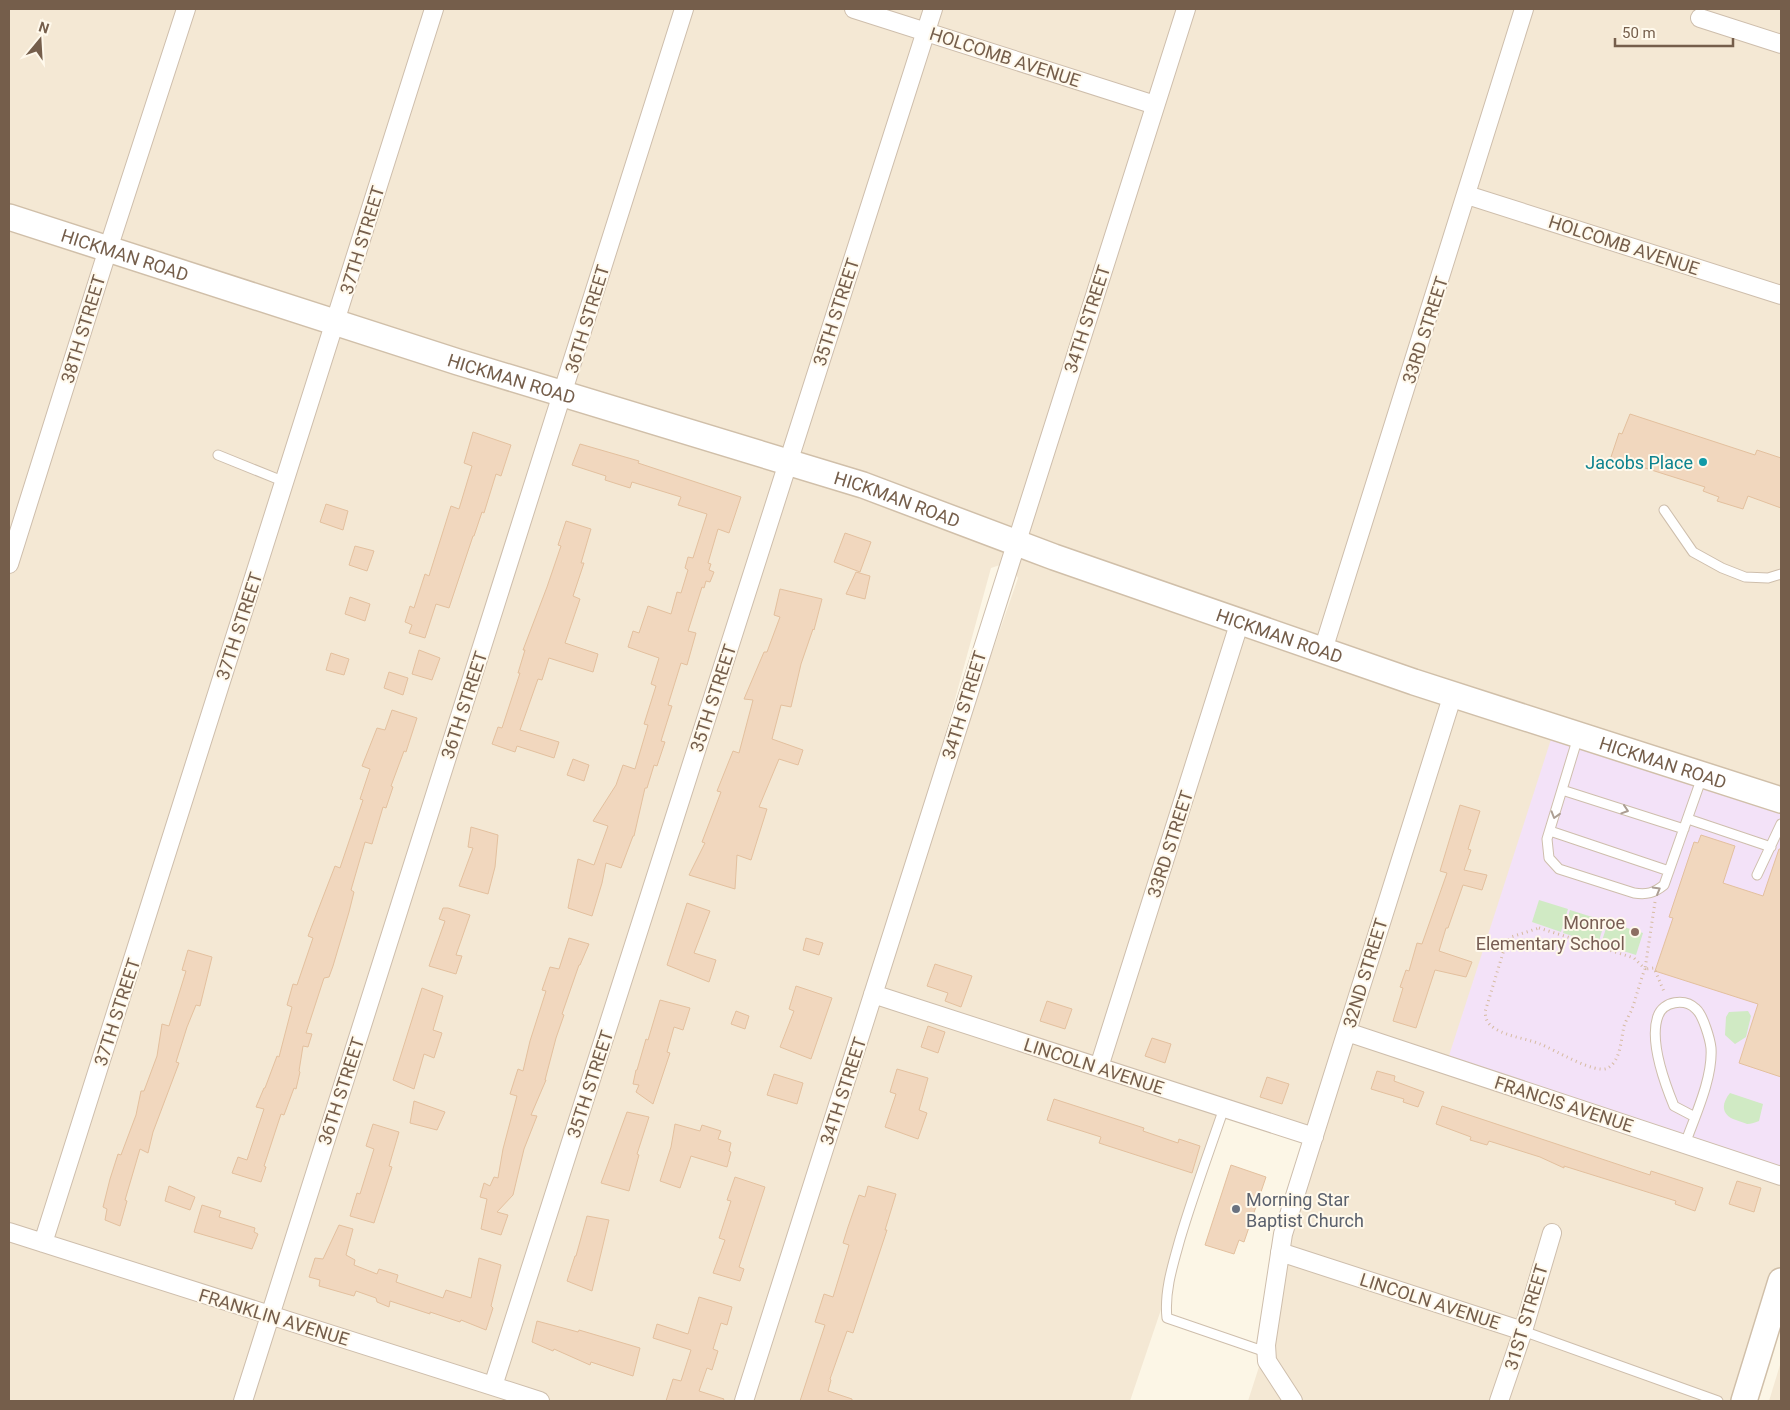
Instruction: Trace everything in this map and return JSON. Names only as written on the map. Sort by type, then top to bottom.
[{"type":"main road","name":"HICKMAN ROAD","points":[[9,217],[563,394],[862,485],[1016,542],[1323,650],[1781,800]]},
{"type":"main road","points":[[1744,1401],[1781,1281]]},
{"type":"street","name":"38TH STREET","points":[[9,564],[186,9]]},
{"type":"street","name":"37TH STREET","points":[[43,1243],[434,9]]},
{"type":"street","name":"36TH STREET","points":[[243,1401],[684,9]]},
{"type":"street","name":"HOLCOMB AVENUE","points":[[854,9],[1156,105]]},
{"type":"street","name":"35TH STREET","points":[[493,1386],[933,9]]},
{"type":"street","name":"34TH STREET","points":[[744,1401],[1186,9]]},
{"type":"street","name":"33RD STREET","points":[[1323,650],[1524,9]]},
{"type":"street","points":[[1700,18],[1781,44]]},
{"type":"street","name":"HOLCOMB AVENUE","points":[[1467,195],[1781,295]]},
{"type":"street","name":"33RD STREET","points":[[1099,1067],[1240,621]]},
{"type":"street","name":"32ND STREET","points":[[1266,1352],[1283,1234],[1453,694]]},
{"type":"street","name":"LINCOLN AVENUE","points":[[873,994],[1314,1137]]},
{"type":"street","name":"FRANCIS AVENUE","points":[[1346,1032],[1781,1176]]},
{"type":"street","name":"FRANKLIN AVENUE","points":[[9,1232],[540,1401]]},
{"type":"street","name":"31ST STREET","points":[[1499,1401],[1523,1331],[1552,1233]]},
{"type":"street","name":"LINCOLN AVENUE","points":[[1280,1252],[1523,1331]]},
{"type":"street","points":[[1266,1352],[1267,1360],[1293,1401]]},
{"type":"lane","points":[[218,455],[285,482]]},
{"type":"lane","points":[[1664,510],[1693,552],[1722,568],[1745,577],[1768,578],[1781,574]]},
{"type":"lane","points":[[1579,734],[1547,839],[1549,858],[1559,868],[1634,893],[1647,895],[1664,885],[1703,774]]},
{"type":"lane","points":[[1562,790],[1684,829]]},
{"type":"lane","points":[[1688,819],[1771,847]]},
{"type":"lane","points":[[1757,875],[1781,824]]},
{"type":"lane","points":[[1550,831],[1669,871]]},
{"type":"lane","points":[[1686,1144],[1695,1118],[1709,1071],[1711,1047],[1704,1023],[1696,1009],[1683,1002],[1669,1004],[1658,1015],[1655,1034],[1660,1063],[1674,1106],[1695,1118]]},
{"type":"lane","points":[[1224,1108],[1189,1209],[1174,1260],[1166,1305],[1167,1318],[1266,1352]]},
{"type":"lane","points":[[1523,1331],[1718,1401]]},
{"type":"path","points":[[1645,969],[1634,958],[1539,928],[1511,937],[1506,943],[1485,1012],[1486,1020],[1504,1033],[1540,1044],[1561,1055],[1602,1070],[1609,1068],[1622,1042],[1624,1026],[1645,969],[1656,891]]},
{"type":"path","points":[[1645,969],[1654,968],[1669,1004]]},
{"type":"shaded area","points":[[9,9],[1781,9],[1781,1281],[1744,1401],[1248,1401],[1266,1345],[1314,1137],[1225,1108],[1168,1289],[1130,1401],[9,1401]],"holes":[[[1009,562],[1018,578],[877,983],[991,568]]]},
{"type":"shaded area","name":"Monroe Elementary School","points":[[1555,727],[1781,800],[1781,1176],[1446,1065]]},
{"type":"shaded area","points":[[1781,1360],[1781,1401],[1769,1401],[1780,1365]]},
{"type":"green space","points":[[1539,900],[1568,909],[1561,932],[1532,922]]},
{"type":"green space","points":[[1570,910],[1605,921],[1598,944],[1563,933]]},
{"type":"green space","points":[[1608,922],[1643,933],[1636,955],[1601,944]]},
{"type":"green space","points":[[1748,1011],[1751,1016],[1746,1037],[1735,1044],[1725,1035],[1726,1017],[1729,1012]]},
{"type":"green space","points":[[1730,1093],[1763,1104],[1759,1121],[1747,1124],[1727,1115],[1724,1105]]},
{"type":"building","name":"Jacobs Place","points":[[1630,414],[1755,455],[1757,450],[1781,458],[1781,508],[1748,496],[1743,509],[1717,501],[1719,497],[1703,491],[1705,487],[1623,461],[1621,467],[1609,463],[1619,433],[1622,434]]},
{"type":"building","points":[[473,432],[511,445],[501,476],[496,474],[484,513],[482,512],[473,536],[449,608],[436,604],[425,638],[409,633],[412,625],[405,622],[410,606],[414,608],[425,574],[429,576],[451,506],[459,509],[472,466],[464,463]]},
{"type":"building","points":[[580,444],[639,461],[638,463],[741,497],[729,533],[718,529],[708,563],[711,564],[709,570],[714,572],[710,582],[706,581],[704,588],[702,587],[688,631],[696,633],[687,665],[681,663],[668,705],[672,706],[661,741],[665,742],[657,766],[654,765],[647,788],[645,788],[634,836],[621,868],[606,863],[592,916],[568,908],[578,859],[594,865],[608,826],[593,821],[616,785],[623,765],[635,769],[648,725],[644,724],[656,686],[651,684],[659,658],[628,647],[633,631],[639,633],[648,606],[671,614],[677,592],[681,593],[688,570],[685,568],[688,557],[693,558],[707,514],[678,505],[681,497],[632,482],[630,488],[605,480],[606,476],[572,465]]},
{"type":"building","points":[[326,504],[348,511],[343,530],[320,522]]},
{"type":"building","points":[[566,521],[591,529],[581,563],[584,563],[573,596],[580,599],[565,643],[598,654],[593,672],[549,658],[542,680],[538,679],[520,730],[559,742],[554,758],[517,746],[515,752],[492,744],[498,727],[502,728],[520,673],[518,673],[525,650],[523,650],[561,546],[558,545]]},
{"type":"building","points":[[845,533],[871,542],[860,572],[834,562]]},
{"type":"building","points":[[355,546],[374,551],[367,571],[349,565]]},
{"type":"building","points":[[856,572],[870,576],[865,599],[846,594]]},
{"type":"building","points":[[780,589],[822,599],[814,630],[801,664],[791,707],[781,705],[772,739],[803,750],[798,765],[779,759],[759,807],[767,809],[751,860],[737,855],[735,889],[689,875],[705,843],[702,842],[721,792],[717,791],[733,751],[739,753],[753,700],[744,699],[764,652],[767,652],[780,617],[774,615]]},
{"type":"building","points":[[350,597],[370,604],[365,621],[345,614]]},
{"type":"building","points":[[419,650],[440,658],[432,680],[412,674]]},
{"type":"building","points":[[331,653],[349,659],[344,675],[326,670]]},
{"type":"building","points":[[389,672],[408,678],[403,695],[384,688]]},
{"type":"building","points":[[392,710],[417,718],[406,752],[404,751],[391,786],[393,787],[386,808],[383,807],[372,844],[365,842],[351,890],[354,892],[349,912],[333,966],[329,977],[324,978],[306,1033],[312,1034],[308,1047],[303,1046],[296,1089],[294,1088],[284,1115],[281,1114],[264,1166],[266,1167],[261,1182],[232,1173],[238,1157],[247,1160],[264,1109],[256,1107],[277,1056],[279,1057],[292,1007],[287,1005],[293,984],[297,985],[313,938],[308,936],[335,866],[340,868],[363,800],[360,799],[370,769],[362,766],[377,728],[385,730]]},
{"type":"building","points":[[573,759],[589,765],[584,781],[567,775]]},
{"type":"building","points":[[1460,805],[1480,811],[1468,849],[1471,850],[1464,870],[1487,875],[1482,890],[1463,885],[1439,951],[1472,962],[1466,977],[1435,970],[1416,1028],[1393,1021],[1403,988],[1400,987],[1406,970],[1409,971],[1417,943],[1422,944],[1447,873],[1440,871]]},
{"type":"building","points":[[471,827],[498,835],[495,867],[488,894],[459,886],[473,848],[468,847]]},
{"type":"building","name":"Monroe Elementary School","points":[[1701,835],[1735,846],[1723,883],[1763,896],[1779,849],[1781,849],[1781,1077],[1739,1063],[1758,1004],[1655,971],[1673,918],[1669,917],[1694,842],[1698,843]]},
{"type":"building","points":[[687,903],[710,911],[694,953],[716,960],[709,982],[667,965]]},
{"type":"building","points":[[443,908],[470,915],[456,955],[462,956],[456,974],[429,966],[445,921],[439,919]]},
{"type":"building","points":[[569,938],[589,944],[579,965],[562,1014],[564,1015],[556,1038],[546,1080],[531,1115],[537,1116],[524,1149],[513,1195],[497,1212],[508,1215],[501,1235],[481,1229],[487,1199],[480,1197],[484,1183],[490,1186],[494,1177],[498,1178],[503,1149],[517,1096],[510,1094],[518,1069],[523,1071],[530,1041],[546,991],[542,990],[550,967],[559,969]]},
{"type":"building","points":[[806,938],[823,943],[819,955],[803,950]]},
{"type":"building","points":[[188,950],[212,957],[200,1006],[196,1005],[187,1027],[176,1062],[179,1063],[153,1132],[148,1153],[140,1149],[125,1200],[127,1201],[120,1226],[105,1220],[107,1209],[103,1207],[118,1154],[121,1155],[136,1115],[141,1091],[144,1091],[157,1056],[162,1024],[169,1026],[186,971],[182,970]]},
{"type":"building","points":[[935,964],[972,976],[961,1007],[945,1001],[948,993],[927,986]]},
{"type":"building","points":[[796,986],[832,998],[811,1059],[780,1047],[794,1011],[789,1009]]},
{"type":"building","points":[[422,988],[443,996],[433,1030],[442,1033],[434,1058],[424,1054],[414,1089],[393,1080]]},
{"type":"building","points":[[660,1000],[690,1008],[683,1030],[674,1027],[667,1052],[670,1053],[653,1104],[636,1092],[639,1085],[633,1084]]},
{"type":"building","points":[[1047,1001],[1072,1009],[1065,1029],[1040,1021]]},
{"type":"building","points":[[736,1011],[749,1016],[745,1029],[731,1024]]},
{"type":"building","points":[[928,1026],[945,1032],[938,1053],[921,1047]]},
{"type":"building","points":[[1152,1038],[1171,1044],[1165,1063],[1145,1056]]},
{"type":"building","points":[[897,1069],[928,1078],[919,1110],[927,1113],[918,1139],[885,1127],[896,1094],[890,1092]]},
{"type":"building","points":[[1377,1071],[1395,1076],[1394,1081],[1424,1092],[1418,1107],[1403,1102],[1404,1099],[1371,1089]]},
{"type":"building","points":[[774,1074],[803,1083],[797,1104],[767,1095]]},
{"type":"building","points":[[1267,1077],[1289,1084],[1282,1104],[1260,1097]]},
{"type":"building","points":[[1054,1099],[1144,1128],[1143,1131],[1178,1143],[1179,1139],[1200,1146],[1192,1173],[1099,1143],[1101,1137],[1047,1120]]},
{"type":"building","points":[[414,1101],[445,1112],[437,1130],[410,1123]]},
{"type":"building","points":[[1442,1106],[1650,1175],[1651,1171],[1703,1188],[1695,1211],[1675,1204],[1676,1201],[1564,1166],[1564,1168],[1540,1157],[1489,1141],[1487,1145],[1470,1140],[1471,1137],[1436,1124]]},
{"type":"building","points":[[627,1112],[649,1117],[637,1154],[639,1155],[629,1191],[601,1183]]},
{"type":"building","points":[[373,1124],[399,1132],[389,1166],[392,1167],[374,1223],[350,1216],[357,1193],[360,1194],[374,1149],[366,1146]]},
{"type":"building","points":[[675,1124],[700,1131],[702,1125],[721,1131],[718,1139],[731,1143],[727,1167],[691,1156],[680,1188],[660,1181],[671,1147]]},
{"type":"building","name":"Morning Star Baptist Church","points":[[1231,1165],[1266,1177],[1244,1242],[1239,1240],[1234,1254],[1205,1245]]},
{"type":"building","points":[[735,1177],[765,1187],[739,1267],[744,1269],[740,1281],[713,1273],[725,1240],[719,1238],[731,1201],[727,1200]]},
{"type":"building","points":[[1737,1181],[1761,1188],[1754,1212],[1729,1204]]},
{"type":"building","points":[[169,1186],[195,1197],[190,1210],[165,1201]]},
{"type":"building","points":[[868,1186],[896,1194],[885,1230],[887,1230],[853,1333],[847,1331],[830,1379],[828,1391],[852,1399],[852,1401],[800,1401],[825,1325],[815,1322],[824,1294],[833,1297],[849,1245],[843,1243],[848,1227],[859,1195],[865,1197]]},
{"type":"building","points":[[202,1205],[221,1211],[219,1217],[255,1228],[254,1232],[258,1234],[252,1249],[194,1232]]},
{"type":"building","points":[[587,1216],[609,1220],[592,1291],[567,1281]]},
{"type":"building","points":[[339,1225],[353,1229],[346,1255],[355,1260],[354,1265],[377,1274],[379,1269],[398,1275],[396,1282],[443,1298],[446,1290],[471,1298],[479,1258],[501,1265],[491,1306],[493,1308],[486,1330],[461,1320],[460,1322],[430,1312],[430,1314],[390,1301],[389,1307],[377,1302],[376,1298],[356,1291],[354,1296],[319,1286],[320,1280],[309,1277],[315,1258],[323,1259]]},
{"type":"building","points":[[699,1297],[732,1307],[727,1325],[721,1323],[713,1349],[718,1351],[712,1370],[707,1368],[699,1391],[724,1399],[723,1401],[666,1401],[673,1379],[681,1381],[691,1350],[653,1338],[657,1324],[688,1334]]},
{"type":"building","points":[[537,1321],[578,1332],[579,1330],[640,1348],[633,1376],[591,1362],[590,1365],[554,1349],[553,1351],[532,1342]]},
{"type":"place","name":"Jacobs Place","points":[[1703,462]]},
{"type":"place","name":"Monroe Elementary School","points":[[1635,932]]},
{"type":"place","name":"Morning Star Baptist Church","points":[[1236,1209]]}]
